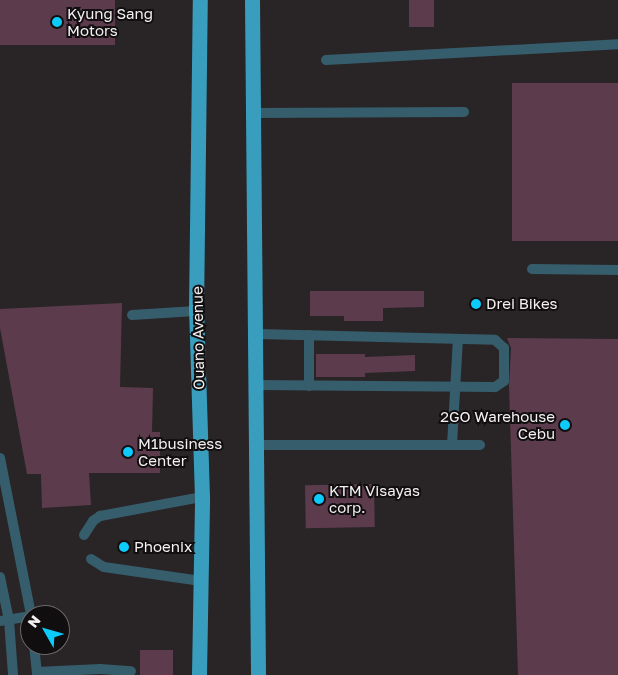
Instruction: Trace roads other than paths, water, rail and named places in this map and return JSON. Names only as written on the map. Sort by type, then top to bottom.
[{"type":"highway","name":"Ouano Avenue","points":[[199,675],[202,497],[196,311],[200,0]]},
{"type":"highway","points":[[252,0],[257,334],[258,675]]},
{"type":"lane","points":[[326,60],[618,44]]},
{"type":"lane","points":[[254,113],[464,112]]},
{"type":"lane","points":[[532,269],[618,270]]},
{"type":"lane","points":[[132,315],[196,311]]},
{"type":"lane","points":[[257,334],[496,340],[504,348],[504,381],[494,387],[257,385]]},
{"type":"lane","points":[[309,335],[309,386]]},
{"type":"lane","points":[[452,445],[458,339]]},
{"type":"lane","points":[[257,445],[480,445]]},
{"type":"lane","points":[[0,458],[29,605]]},
{"type":"lane","points":[[84,534],[93,521],[100,516],[202,497]]},
{"type":"lane","points":[[91,559],[104,567],[201,582]]},
{"type":"lane","points":[[0,577],[4,620],[13,675]]},
{"type":"lane","points":[[4,620],[20,618]]},
{"type":"lane","points":[[35,655],[37,673],[131,671]]},
{"type":"place","name":"Kyung Sang Motors","points":[[57,22]]},
{"type":"place","name":"Drei Bikes","points":[[476,304]]},
{"type":"place","name":"2GO Warehouse Cebu","points":[[565,425]]},
{"type":"place","name":"M1business Center","points":[[128,452]]},
{"type":"place","name":"KTM Visayas corp.","points":[[319,499]]},
{"type":"place","name":"Phoenix","points":[[124,547]]}]
